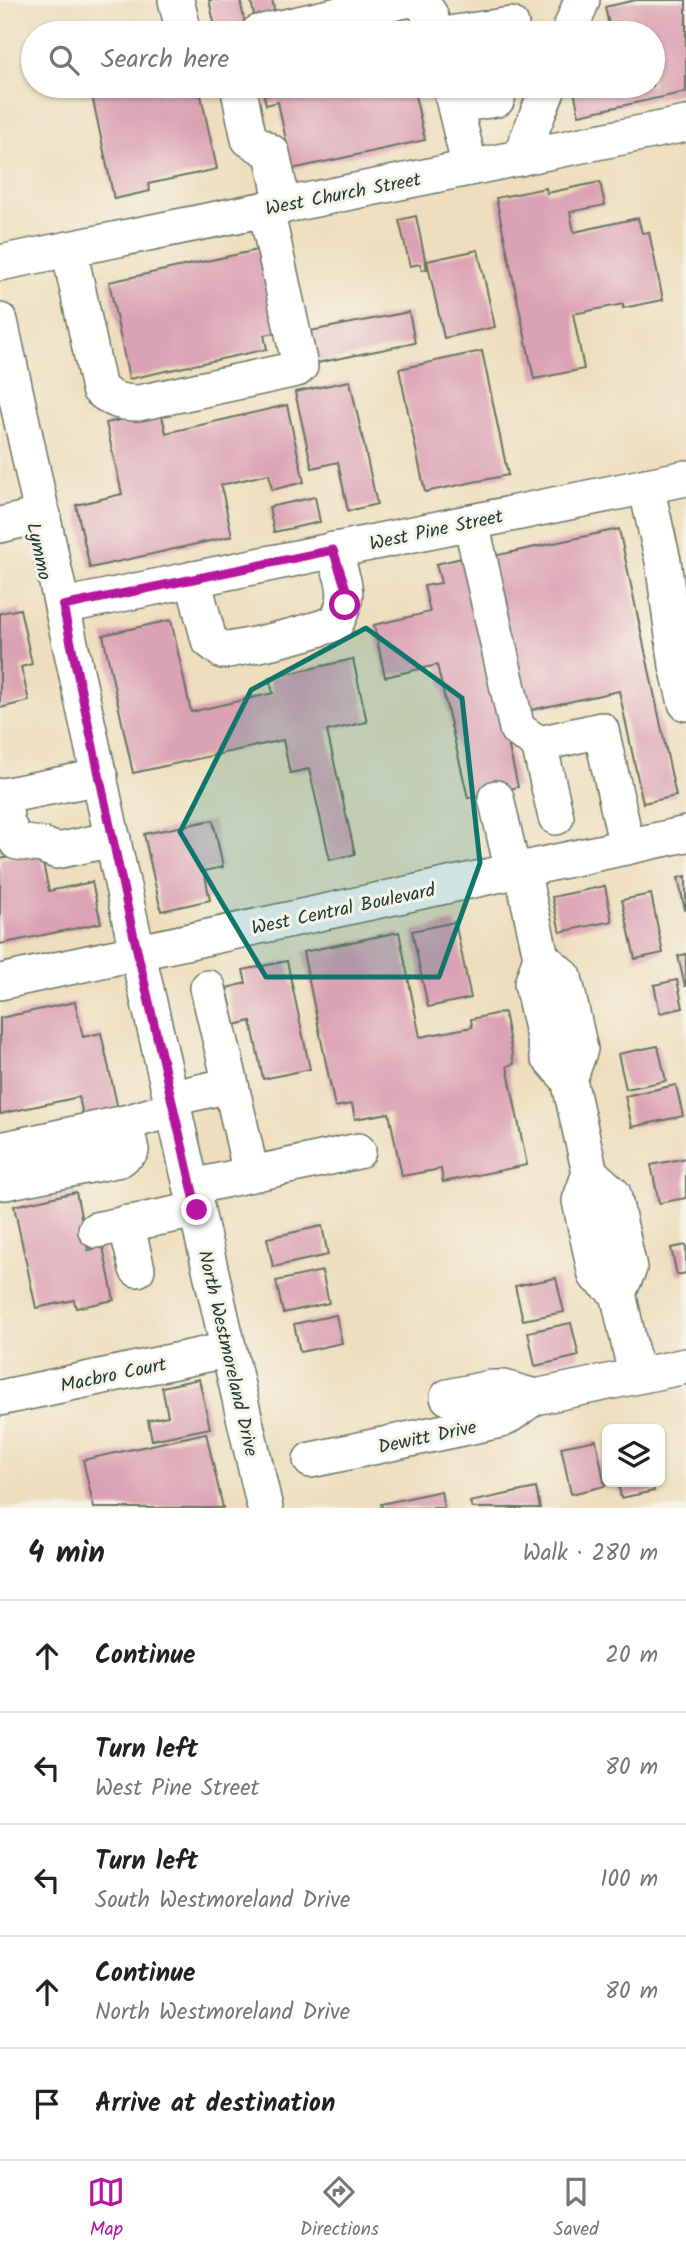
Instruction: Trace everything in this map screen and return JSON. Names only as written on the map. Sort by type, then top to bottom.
[{"type":"street","points":[[176,0],[181,21]]},
{"type":"street","points":[[312,21],[407,0]]},
{"type":"street","points":[[420,0],[432,21]]},
{"type":"street","points":[[574,21],[582,0]]},
{"type":"street","points":[[69,249],[99,389],[111,399],[123,403],[139,403],[297,369],[300,366],[275,207],[271,153],[249,139],[240,98]]},
{"type":"street","points":[[453,98],[470,168]]},
{"type":"street","points":[[520,158],[544,98]]},
{"type":"street","name":"West Church Street","points":[[0,263],[686,124]]},
{"type":"street","points":[[0,321],[25,519],[63,606],[109,840],[122,926],[119,936],[108,942],[0,965]]},
{"type":"street","name":"Lymmo","points":[[0,374],[25,519],[95,778]]},
{"type":"street","name":"West Pine Street","points":[[63,606],[686,478]]},
{"type":"street","points":[[646,486],[663,561],[677,666],[686,703]]},
{"type":"street","points":[[471,522],[517,729],[539,744],[556,817]]},
{"type":"street","points":[[193,579],[209,640],[223,651],[262,644],[305,634],[336,623],[345,605],[345,586],[333,550]]},
{"type":"street","points":[[539,744],[601,730],[627,847]]},
{"type":"street","points":[[95,778],[2,796],[7,824],[17,842],[42,845],[57,851],[109,840]]},
{"type":"street","points":[[496,798],[541,957],[532,984],[548,1056],[569,1080],[590,1172],[580,1201],[596,1275],[618,1293],[636,1375]]},
{"type":"street","name":"West Central Boulevard","points":[[0,982],[686,834]]},
{"type":"street","name":"North Westmoreland Drive","points":[[109,840],[138,953],[265,1508]]},
{"type":"street","points":[[208,988],[251,1174]]},
{"type":"street","points":[[0,1150],[125,1123],[173,1103],[231,1085]]},
{"type":"street","points":[[0,1181],[120,1159],[131,1150],[125,1123]]},
{"type":"street","points":[[136,1269],[111,1226],[195,1198],[251,1174],[358,1151]]},
{"type":"street","name":"Macbro Court","points":[[0,1398],[227,1350]]},
{"type":"street","name":"Dewitt Drive","points":[[311,1460],[501,1420],[535,1397],[686,1366]]},
{"type":"street","name":"Dewitt Drive","points":[[448,1397],[504,1388],[535,1397]]},
{"type":"highlighted area","points":[[366,628],[462,698],[480,863],[439,977],[266,977],[180,832],[251,690]]},
{"type":"building","points":[[209,0],[240,0],[244,21],[214,21]]},
{"type":"building","points":[[251,0],[272,0],[275,12],[254,16]]},
{"type":"building","points":[[636,0],[686,0],[686,92],[665,97],[665,21],[608,21],[605,7]]},
{"type":"building","points":[[396,9],[399,21],[344,21]]},
{"type":"building","points":[[93,98],[202,98],[217,169],[148,184],[150,191],[114,199]]},
{"type":"building","points":[[265,98],[416,98],[425,140],[292,169],[278,102],[266,105]]},
{"type":"building","points":[[575,98],[658,98],[579,115]]},
{"type":"building","points":[[600,182],[605,205],[570,212],[574,232],[638,218],[642,233],[649,232],[663,300],[623,308],[623,304],[573,314],[584,369],[534,379],[496,198],[546,188],[547,193]]},
{"type":"building","points":[[416,216],[427,269],[422,270],[420,264],[410,266],[399,220]]},
{"type":"building","points":[[262,249],[280,332],[264,335],[267,349],[129,379],[109,282]]},
{"type":"building","points":[[478,250],[495,327],[444,338],[427,261]]},
{"type":"building","points":[[409,312],[415,343],[317,363],[310,331]]},
{"type":"building","points":[[482,351],[508,475],[425,492],[399,369]]},
{"type":"building","points":[[350,381],[377,504],[348,511],[338,462],[312,468],[295,392]]},
{"type":"building","points":[[287,405],[304,482],[272,490],[269,474],[221,485],[232,536],[90,568],[76,505],[122,494],[106,423],[161,411],[166,433]]},
{"type":"building","points":[[315,497],[320,522],[274,532],[269,507]]},
{"type":"building","points":[[619,529],[676,796],[643,803],[619,691],[522,712],[489,557]]},
{"type":"building","points":[[466,557],[518,787],[468,798],[437,665],[385,677],[374,625],[430,612],[424,586],[441,583],[436,564]]},
{"type":"building","points":[[20,609],[32,664],[21,667],[29,701],[0,708],[0,613]]},
{"type":"building","points":[[171,620],[191,712],[273,693],[269,678],[353,659],[367,722],[327,731],[355,854],[330,860],[309,769],[290,773],[283,740],[133,773],[103,635]]},
{"type":"building","points":[[213,820],[223,867],[204,871],[210,900],[161,911],[144,834]]},
{"type":"building","points":[[40,850],[49,891],[92,882],[101,923],[0,944],[0,859]]},
{"type":"building","points":[[686,876],[686,909],[685,910],[678,878]]},
{"type":"building","points":[[605,886],[612,921],[560,932],[552,897]]},
{"type":"building","points":[[651,894],[663,953],[635,959],[622,900]]},
{"type":"building","points":[[455,922],[471,998],[428,1007],[412,931]]},
{"type":"building","points":[[399,932],[420,1037],[472,1027],[471,1019],[504,1012],[514,1064],[507,1066],[527,1165],[443,1182],[441,1169],[402,1176],[389,1113],[355,1119],[352,1104],[335,1107],[303,952]]},
{"type":"building","points":[[686,954],[686,986],[685,986],[678,956]]},
{"type":"building","points":[[287,961],[310,1069],[263,1079],[251,1021],[235,1025],[227,988],[246,983],[243,970]]},
{"type":"building","points":[[677,980],[683,1008],[660,1013],[654,985]]},
{"type":"building","points":[[75,1002],[83,1037],[101,1033],[120,1118],[85,1125],[79,1097],[0,1114],[0,1018]]},
{"type":"building","points":[[658,1046],[666,1081],[626,1089],[618,1054]]},
{"type":"building","points":[[676,1085],[683,1116],[632,1127],[625,1096]]},
{"type":"building","points":[[686,1158],[686,1198],[659,1203],[651,1165]]},
{"type":"building","points":[[76,1192],[88,1250],[103,1247],[114,1300],[76,1308],[74,1300],[36,1308],[14,1206]]},
{"type":"building","points":[[322,1226],[328,1255],[273,1267],[267,1238]]},
{"type":"building","points":[[686,1245],[686,1273],[677,1275],[671,1248]]},
{"type":"building","points":[[322,1271],[329,1303],[283,1313],[276,1281]]},
{"type":"building","points":[[556,1278],[564,1312],[523,1320],[515,1286]]},
{"type":"building","points":[[336,1315],[342,1343],[300,1352],[294,1324]]},
{"type":"building","points":[[571,1323],[579,1356],[535,1366],[528,1332]]},
{"type":"building","points":[[199,1379],[210,1428],[152,1440],[148,1420],[168,1416],[162,1387]]},
{"type":"building","points":[[206,1433],[223,1508],[94,1508],[83,1460]]},
{"type":"building","points":[[596,1440],[602,1487],[571,1494],[561,1447]]},
{"type":"building","points":[[619,1487],[653,1487],[654,1491],[621,1498]]},
{"type":"building","points":[[536,1488],[540,1508],[472,1508],[470,1502]]},
{"type":"building","points":[[441,1491],[444,1508],[382,1508],[381,1504]]},
{"type":"route","points":[[197,1210],[131,924],[63,606],[333,550],[345,586],[345,605]]}]
